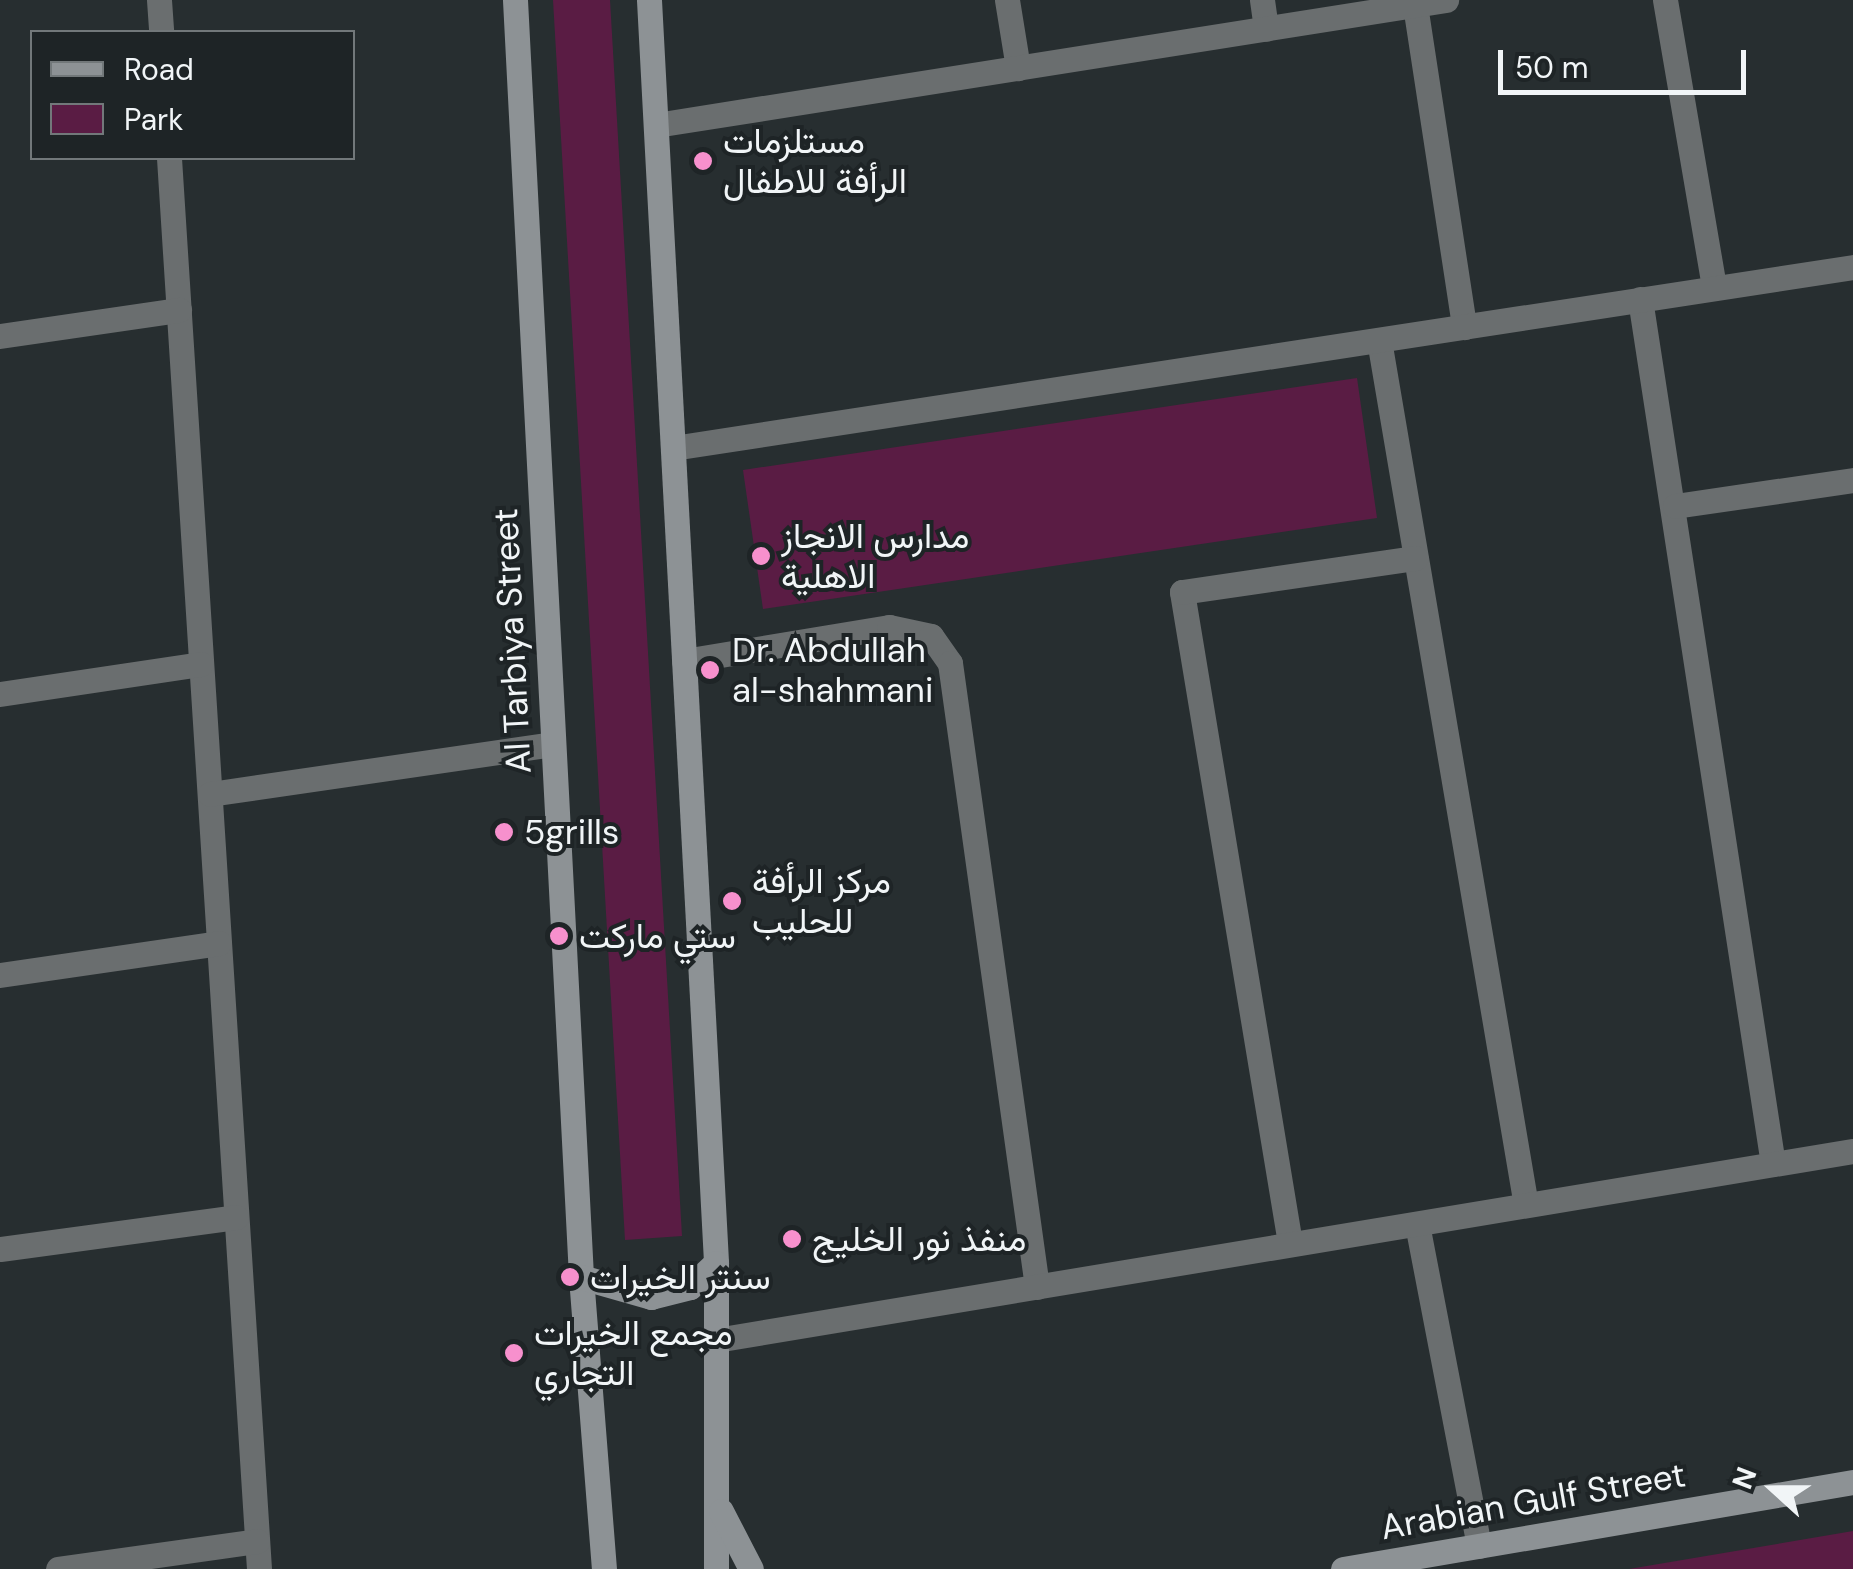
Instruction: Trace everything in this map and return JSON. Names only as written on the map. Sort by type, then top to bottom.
[{"type":"main road","name":"Al Tarbiya Street","points":[[514,0],[582,1278],[604,1569]]},
{"type":"main road","points":[[649,0],[716,1264],[720,1509],[716,1569]]},
{"type":"main road","points":[[582,1278],[651,1297],[690,1287],[716,1264]]},
{"type":"main road","name":"Arabian Gulf Street","points":[[1343,1569],[1853,1482]]},
{"type":"main road","points":[[720,1509],[751,1569]]},
{"type":"street","points":[[159,0],[161,30]]},
{"type":"street","points":[[1007,0],[1018,68]]},
{"type":"street","points":[[1262,0],[1266,29]]},
{"type":"street","points":[[656,125],[1446,0]]},
{"type":"street","points":[[1664,0],[1714,288]]},
{"type":"street","points":[[1414,5],[1464,326]]},
{"type":"street","points":[[169,160],[259,1569]]},
{"type":"street","points":[[673,448],[1853,266]]},
{"type":"street","points":[[1640,300],[1772,1164]]},
{"type":"street","points":[[0,336],[178,310]]},
{"type":"street","points":[[1379,340],[1526,1206]]},
{"type":"street","points":[[1674,506],[1853,480]]},
{"type":"street","points":[[1290,1243],[1182,592],[1416,558]]},
{"type":"street","points":[[684,660],[889,628],[931,636],[950,663],[1038,1286]]},
{"type":"street","points":[[0,694],[202,664]]},
{"type":"street","points":[[210,794],[552,744]]},
{"type":"street","points":[[0,975],[219,943]]},
{"type":"street","points":[[716,1340],[1853,1151]]},
{"type":"street","points":[[0,1249],[236,1217]]},
{"type":"street","points":[[1417,1224],[1479,1546]]},
{"type":"street","points":[[58,1569],[258,1541]]},
{"type":"green space","points":[[553,0],[610,0],[682,1236],[625,1240]]},
{"type":"green space","points":[[1357,378],[1377,518],[763,609],[743,470]]},
{"type":"green space","points":[[1853,1531],[1853,1569],[1629,1569]]},
{"type":"place","name":"مستلزمات الرأفة للاطفال","points":[[703,161]]},
{"type":"place","name":"مدارس الانجاز الاهلية","points":[[761,556]]},
{"type":"place","name":"Dr. Abdullah al-shahmani","points":[[710,670]]},
{"type":"place","name":"5grills","points":[[504,832]]},
{"type":"place","name":"مركز الرأفة للحليب","points":[[732,901]]},
{"type":"place","name":"ستي ماركت","points":[[559,936]]},
{"type":"place","name":"منفذ نور الخليج","points":[[792,1239]]},
{"type":"place","name":"سنتر الخيرات","points":[[570,1277]]},
{"type":"place","name":"مجمع الخيرات التجاري","points":[[514,1353]]}]
